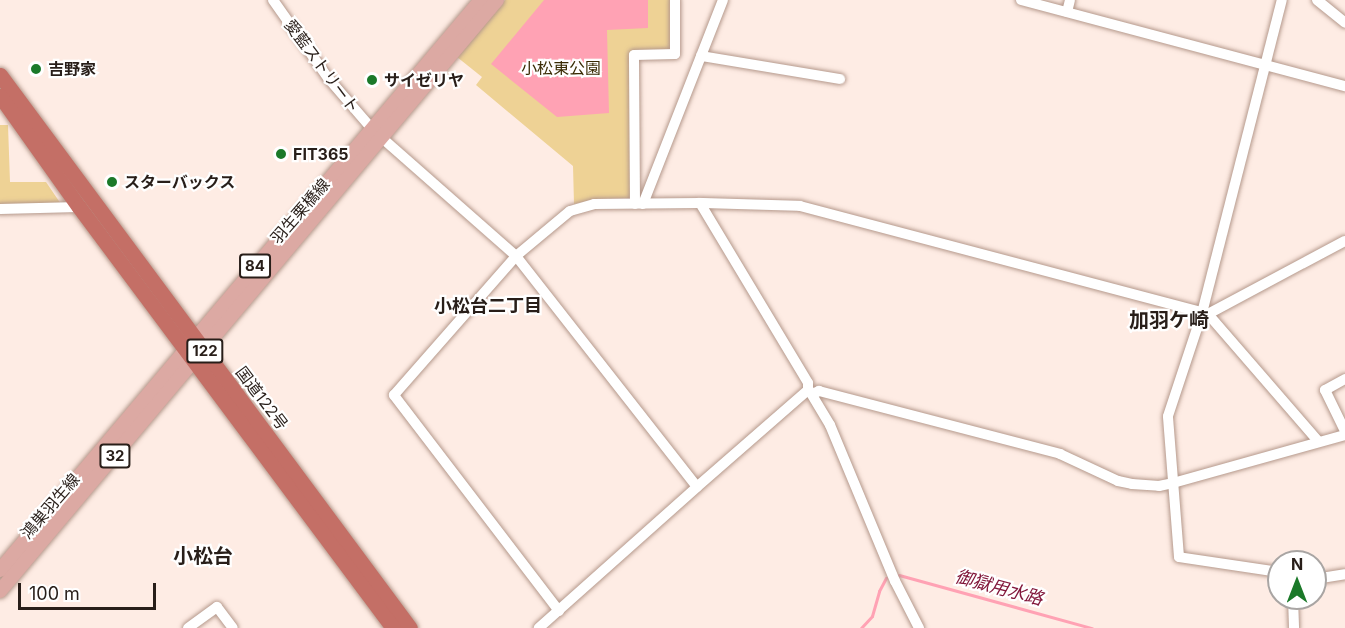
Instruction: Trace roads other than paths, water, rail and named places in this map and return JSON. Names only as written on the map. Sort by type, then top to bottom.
[{"type":"highway","name":"国道122号","points":[[0,75],[393,628]]},
{"type":"highway","name":"国道122号","points":[[0,96],[79,207],[195,350],[410,628]]},
{"type":"main road","name":"羽生栗橋線","points":[[378,135],[481,0]]},
{"type":"main road","name":"羽生栗橋線","points":[[195,350],[378,135],[497,0]]},
{"type":"main road","name":"鴻巣羽生線","points":[[0,570],[195,350]]},
{"type":"main road","name":"鴻巣羽生線","points":[[0,591],[195,350]]},
{"type":"street","name":"愛藍ストリート","points":[[273,0],[328,78],[378,135],[516,256],[697,487]]},
{"type":"street","points":[[639,204],[634,55],[675,54],[675,0]]},
{"type":"street","points":[[639,204],[723,0]]},
{"type":"street","points":[[1021,0],[1345,86]]},
{"type":"street","points":[[1067,12],[1070,0]]},
{"type":"street","points":[[1267,570],[1179,557],[1168,416],[1205,313],[1282,0]]},
{"type":"street","points":[[1317,0],[1345,23]]},
{"type":"street","points":[[701,56],[840,79]]},
{"type":"street","points":[[700,203],[808,383],[830,425],[895,581],[919,628]]},
{"type":"street","points":[[558,611],[394,395],[516,256],[570,211],[594,204],[700,203],[800,206],[1205,313],[1319,442]]},
{"type":"street","points":[[0,209],[79,207]]},
{"type":"street","points":[[1205,313],[1345,241]]},
{"type":"street","points":[[539,628],[697,487],[811,392],[819,391],[1060,454],[1118,481],[1159,486],[1345,433],[1325,390],[1345,379]]},
{"type":"street","points":[[1327,577],[1345,574]]},
{"type":"street","points":[[188,628],[217,607],[233,628]]},
{"type":"street","points":[[1293,610],[1294,628]]},
{"type":"waterway","name":"御獄用水路","points":[[899,575],[1092,628]]},
{"type":"waterway","name":"御獄用水路","points":[[861,628],[872,616],[879,591],[886,578]]},
{"type":"place","name":"吉野家","points":[[36,69]]},
{"type":"place","name":"サイゼリヤ","points":[[372,80]]},
{"type":"place","name":"FIT365","points":[[281,154]]},
{"type":"place","name":"スターバックス","points":[[112,182]]},
{"type":"district","name":"小松台二丁目","points":[[488,306]]},
{"type":"district","name":"加羽ケ崎","points":[[1169,320]]},
{"type":"district","name":"小松台","points":[[203,556]]},
{"type":"park label","name":"小松東公園","points":[[561,68]]}]
